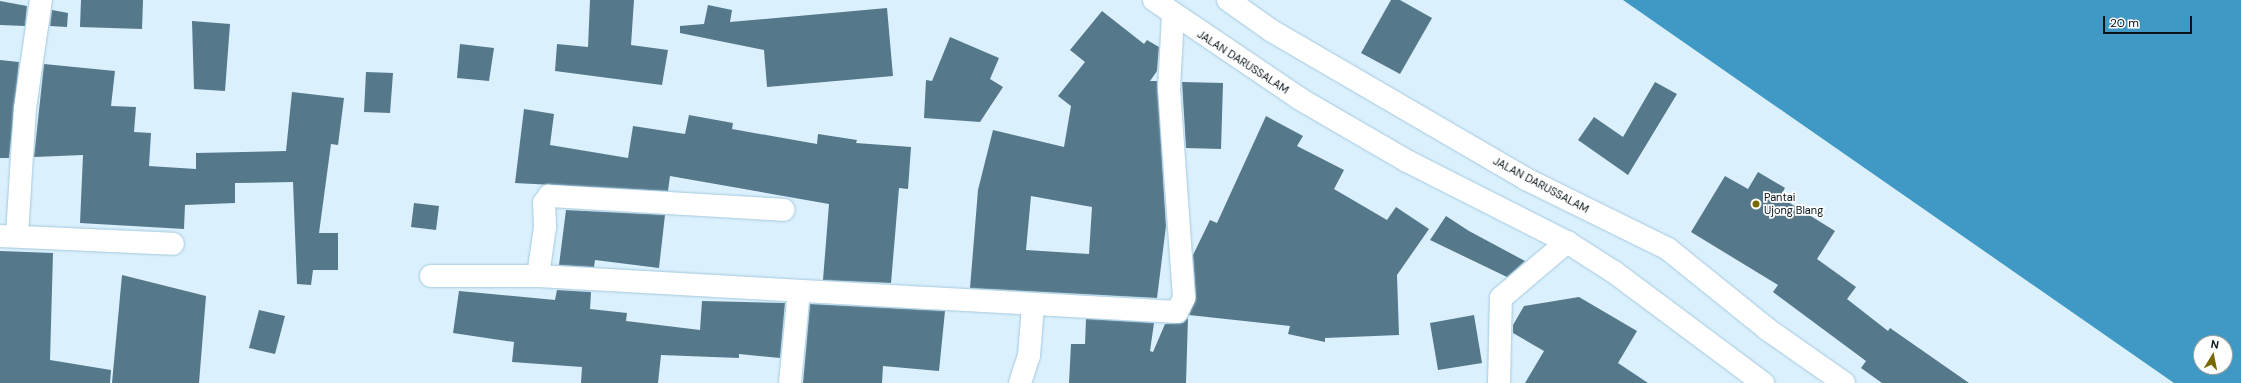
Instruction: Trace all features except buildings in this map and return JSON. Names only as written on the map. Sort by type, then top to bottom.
[{"type":"street","points":[[41,0],[8,235],[173,244]]},
{"type":"street","name":"JALAN DARUSSALAM","points":[[1154,0],[1173,16],[1306,103],[1407,161],[1566,242],[1614,272],[1763,383]]},
{"type":"street","name":"JALAN DARUSSALAM","points":[[1228,0],[1272,30],[1526,179],[1668,249],[1767,329],[1844,383]]},
{"type":"street","points":[[431,276],[538,276],[1033,304],[1168,314],[1181,308],[1184,298],[1169,89],[1173,16]]},
{"type":"street","points":[[538,276],[545,227],[544,203],[549,196],[784,210]]},
{"type":"street","points":[[1499,383],[1501,298],[1566,242]]},
{"type":"street","points":[[790,383],[800,291]]},
{"type":"street","points":[[1020,383],[1029,356],[1033,304]]},
{"type":"water","points":[[1623,0],[2241,0],[2241,383],[2174,383]]},
{"type":"place","name":"Pantai Ujong Blang","points":[[1756,204]]}]
